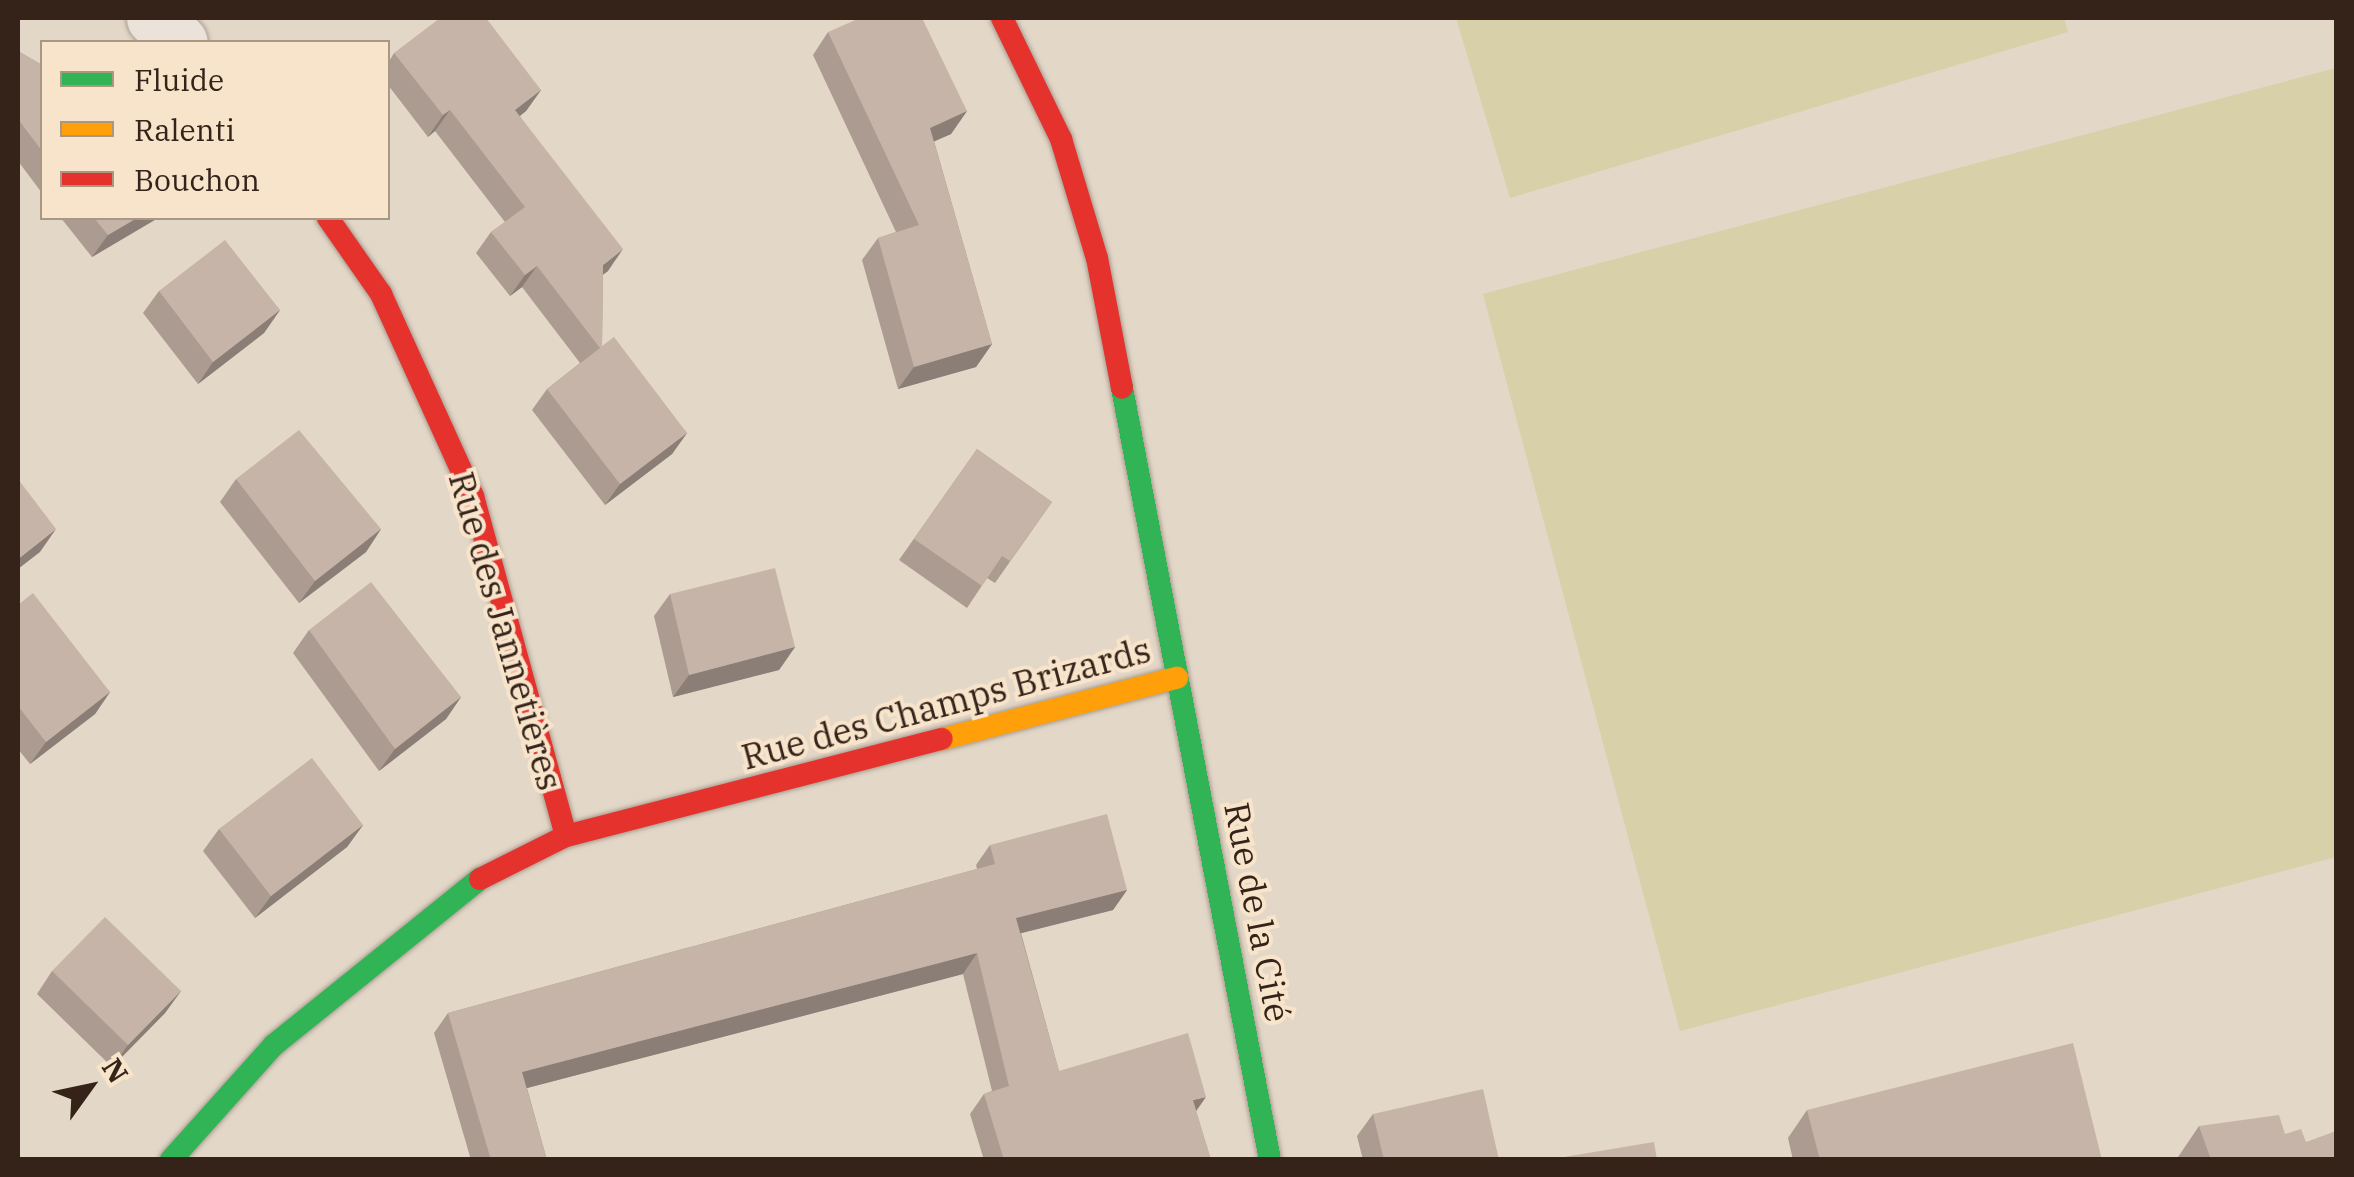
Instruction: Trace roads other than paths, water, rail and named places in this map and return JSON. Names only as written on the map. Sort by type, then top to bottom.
[{"type":"street","points":[[154,18],[178,40]]},
{"type":"street","name":"Rue des Champs Brizards","points":[[171,1160],[274,1045],[463,888],[566,836],[1177,678],[1097,258],[1061,139],[1002,18]]},
{"type":"street","name":"Rue des Jannetières","points":[[329,220],[382,294],[473,496],[566,836]]},
{"type":"street","name":"Rue de la Cité","points":[[1177,678],[1270,1160]]}]
